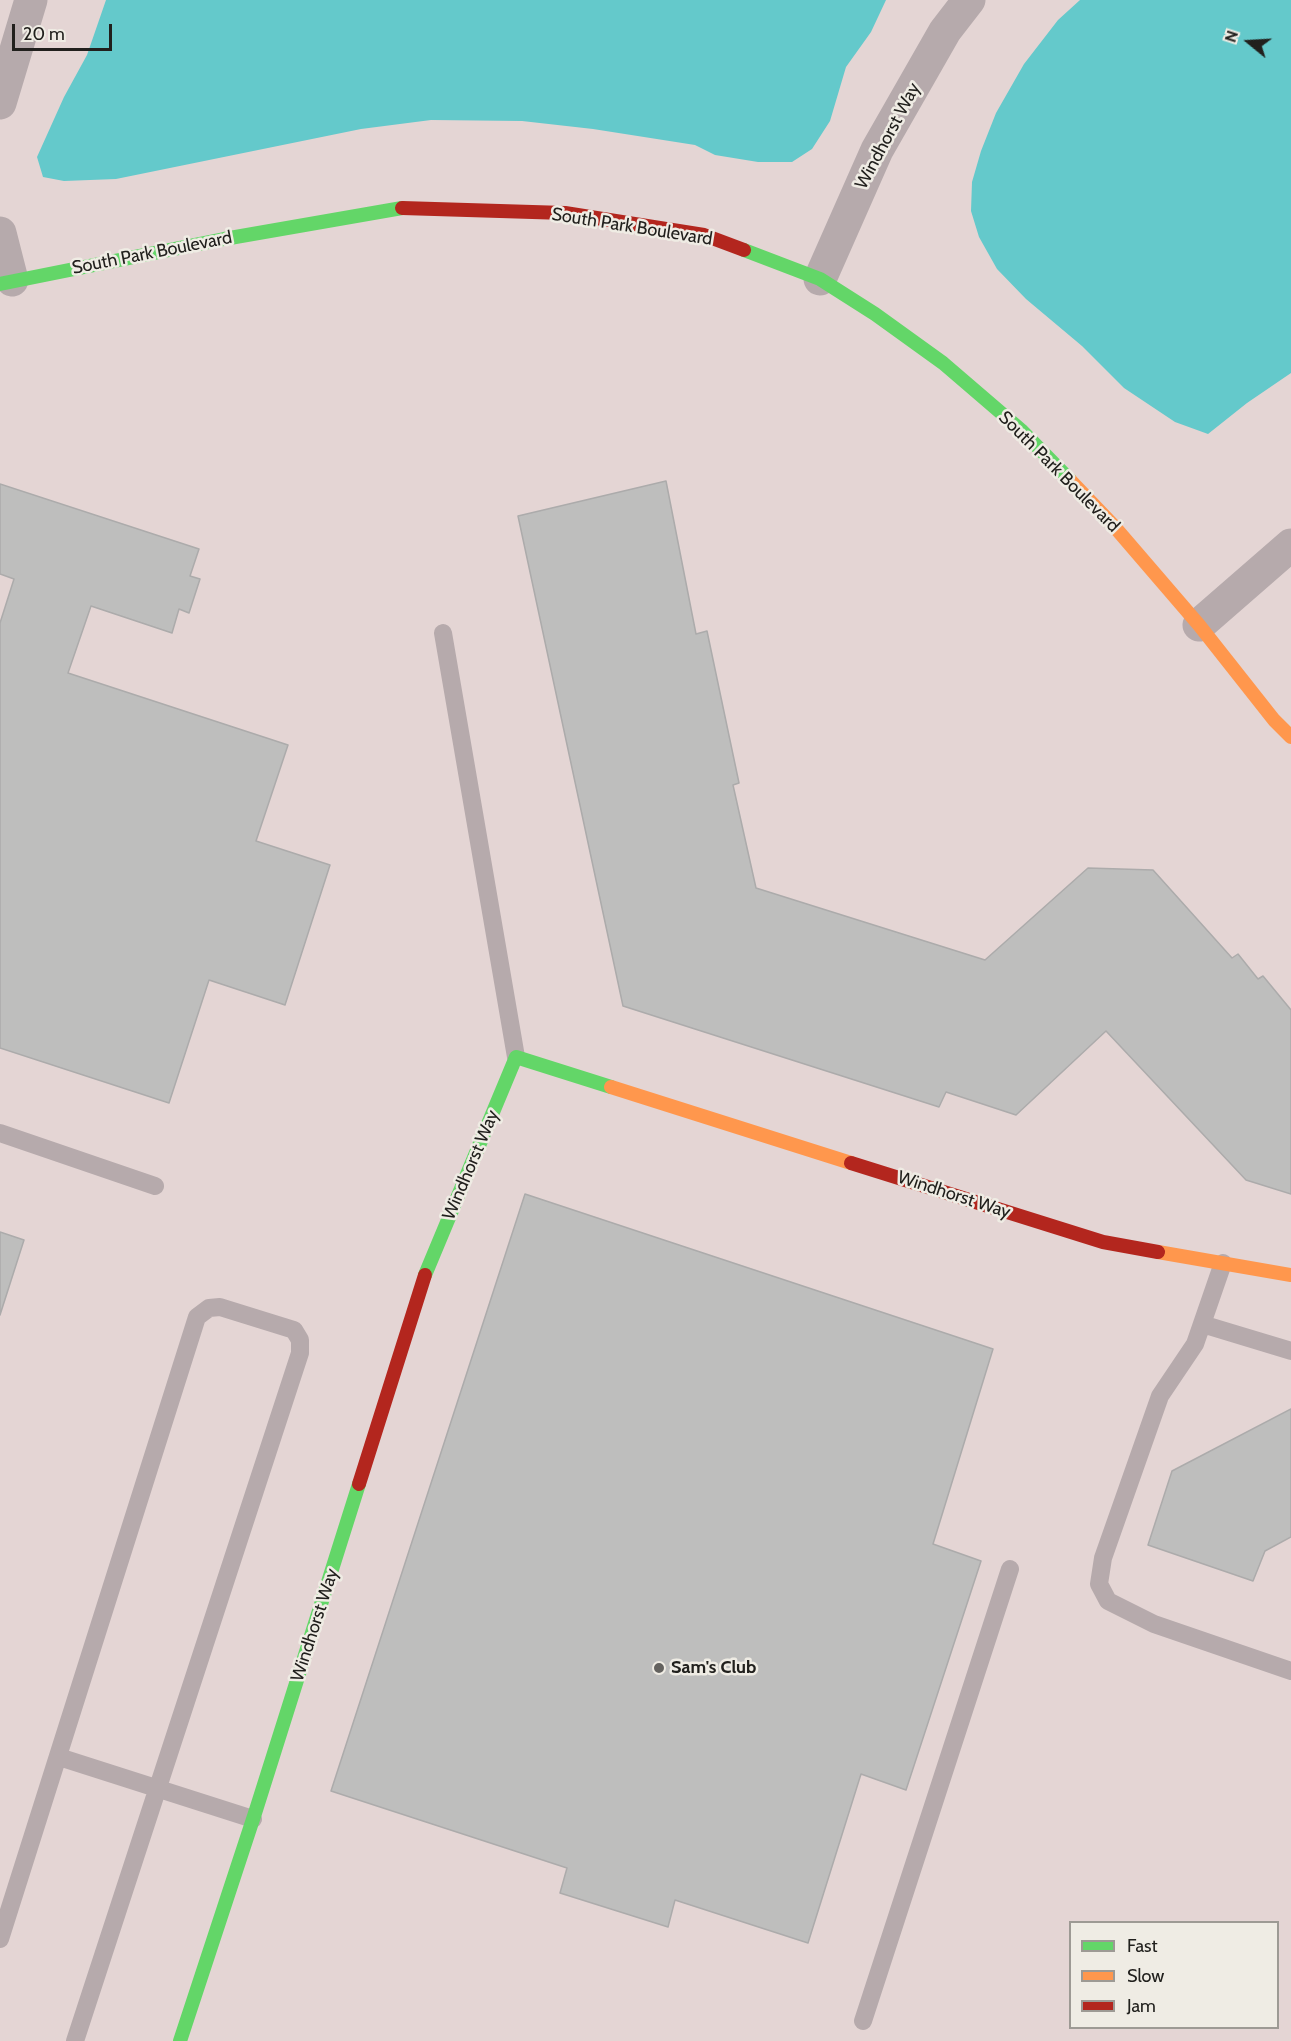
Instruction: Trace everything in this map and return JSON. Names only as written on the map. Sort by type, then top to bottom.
[{"type":"street","points":[[0,103],[31,0]]},
{"type":"street","name":"Windhorst Way","points":[[820,279],[877,150],[945,31],[969,0]]},
{"type":"street","name":"South Park Boulevard","points":[[6,282],[225,239],[404,208],[565,213],[704,235],[820,279],[875,314],[943,363],[1021,430],[1113,525],[1199,625],[1274,720],[1291,737]]},
{"type":"street","points":[[0,233],[6,282]]},
{"type":"street","points":[[1199,625],[1291,545]]},
{"type":"street","name":"Windhorst Way","points":[[180,2041],[253,1819],[426,1272],[516,1057],[1103,1242],[1291,1275]]},
{"type":"lane","points":[[443,633],[516,1057]]},
{"type":"lane","points":[[0,1133],[155,1186]]},
{"type":"lane","points":[[1223,1263],[1195,1344],[1160,1396],[1103,1558],[1099,1584],[1108,1601],[1154,1624],[1291,1671]]},
{"type":"lane","points":[[0,1939],[197,1317],[208,1308],[220,1307],[294,1330],[300,1340],[300,1353],[75,2041]]},
{"type":"lane","points":[[1202,1324],[1291,1351]]},
{"type":"lane","points":[[863,2021],[1010,1569]]},
{"type":"lane","points":[[58,1757],[253,1819]]},
{"type":"shaded area","points":[[0,0],[1291,0],[1291,2041],[0,2041]]},
{"type":"water","points":[[106,0],[886,0],[871,32],[846,67],[830,121],[812,149],[792,162],[758,162],[715,155],[695,145],[593,129],[522,121],[431,120],[361,129],[116,179],[64,181],[43,177],[37,157],[64,97],[87,55]]},
{"type":"water","points":[[1080,0],[1291,0],[1291,373],[1247,403],[1208,434],[1175,422],[1124,388],[1082,346],[1026,299],[997,269],[979,237],[971,211],[972,182],[996,113],[1024,64],[1058,20]]},
{"type":"building","points":[[666,481],[696,634],[707,631],[739,783],[733,785],[756,888],[985,960],[1088,868],[1153,870],[1232,958],[1238,954],[1258,979],[1263,976],[1291,1010],[1291,1194],[1246,1180],[1106,1031],[1016,1115],[946,1092],[939,1107],[623,1006],[518,516]]},
{"type":"building","points":[[0,484],[199,549],[190,576],[200,579],[189,613],[179,609],[172,633],[91,606],[68,673],[288,745],[256,841],[330,865],[285,1005],[209,980],[169,1103],[0,1048],[0,623],[14,579],[0,574]]},
{"type":"building","name":"Sam's Club","points":[[525,1194],[993,1349],[933,1544],[981,1561],[906,1790],[861,1774],[808,1943],[675,1900],[668,1927],[560,1893],[567,1868],[331,1791]]},
{"type":"building","points":[[0,1232],[24,1240],[0,1315]]},
{"type":"building","points":[[1291,1409],[1291,1537],[1265,1551],[1253,1581],[1148,1545],[1172,1471]]},
{"type":"traffic: fast","points":[[0,284],[224,239],[402,208]]},
{"type":"traffic: fast","points":[[744,250],[820,279],[875,314],[943,363],[1021,430],[1070,480]]},
{"type":"traffic: fast","points":[[425,1275],[516,1057],[611,1087]]},
{"type":"traffic: fast","points":[[180,2041],[359,1484]]},
{"type":"traffic: slow","points":[[1070,480],[1113,525],[1199,625],[1274,720],[1291,737]]},
{"type":"traffic: slow","points":[[611,1087],[851,1163]]},
{"type":"traffic: slow","points":[[1158,1252],[1291,1275]]},
{"type":"traffic: jam","points":[[402,208],[565,213],[704,235],[744,250]]},
{"type":"traffic: jam","points":[[851,1163],[1103,1242],[1158,1252]]},
{"type":"traffic: jam","points":[[359,1484],[425,1275]]},
{"type":"place","name":"Sam's Club","points":[[659,1668]]}]
